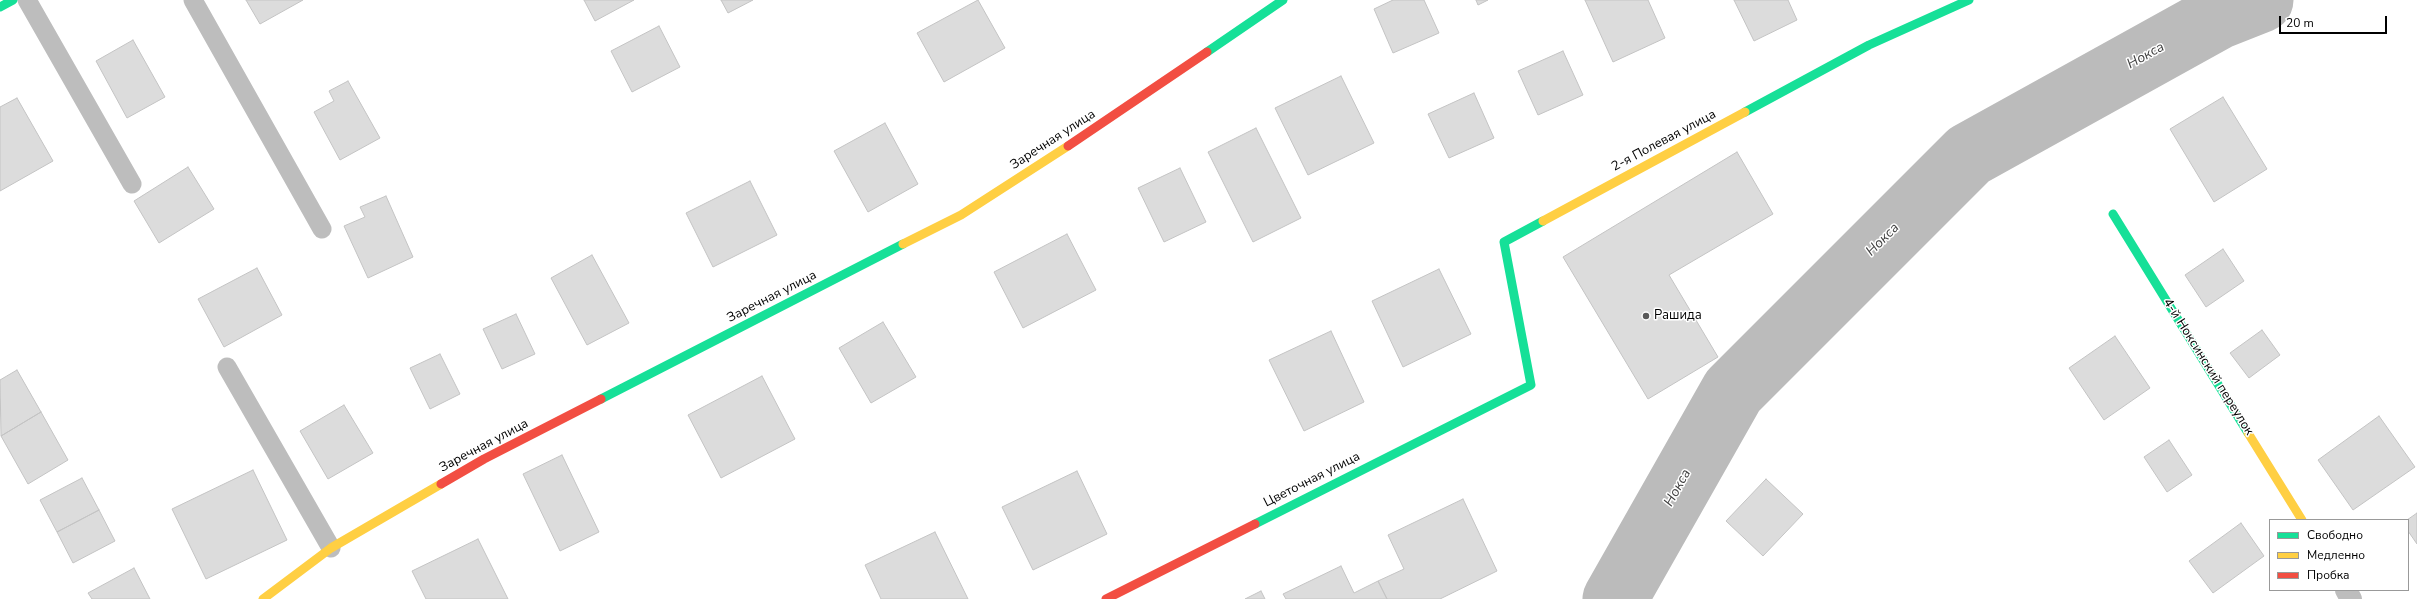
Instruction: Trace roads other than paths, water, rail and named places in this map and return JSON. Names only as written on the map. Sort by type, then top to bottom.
[{"type":"street","points":[[0,7],[13,0]]},
{"type":"street","name":"Заречная улица","points":[[263,599],[331,548],[484,459],[961,214],[1095,129],[1283,0]]},
{"type":"street","name":"2-я Полевая улица","points":[[1531,385],[1504,242],[1869,45],[1968,0]]},
{"type":"street","name":"4-й Ноксинский переулок","points":[[2113,214],[2301,519]]},
{"type":"street","name":"Цветочная улица","points":[[1106,599],[1531,385]]},
{"type":"lane","points":[[27,0],[132,184]]},
{"type":"lane","points":[[193,0],[322,229]]},
{"type":"lane","points":[[227,367],[331,548]]},
{"type":"waterway","name":"Нокса","points":[[1615,599],[1733,391],[1969,155],[2218,17],[2261,0]]},
{"type":"place","name":"Рашида","points":[[1646,316]]}]
